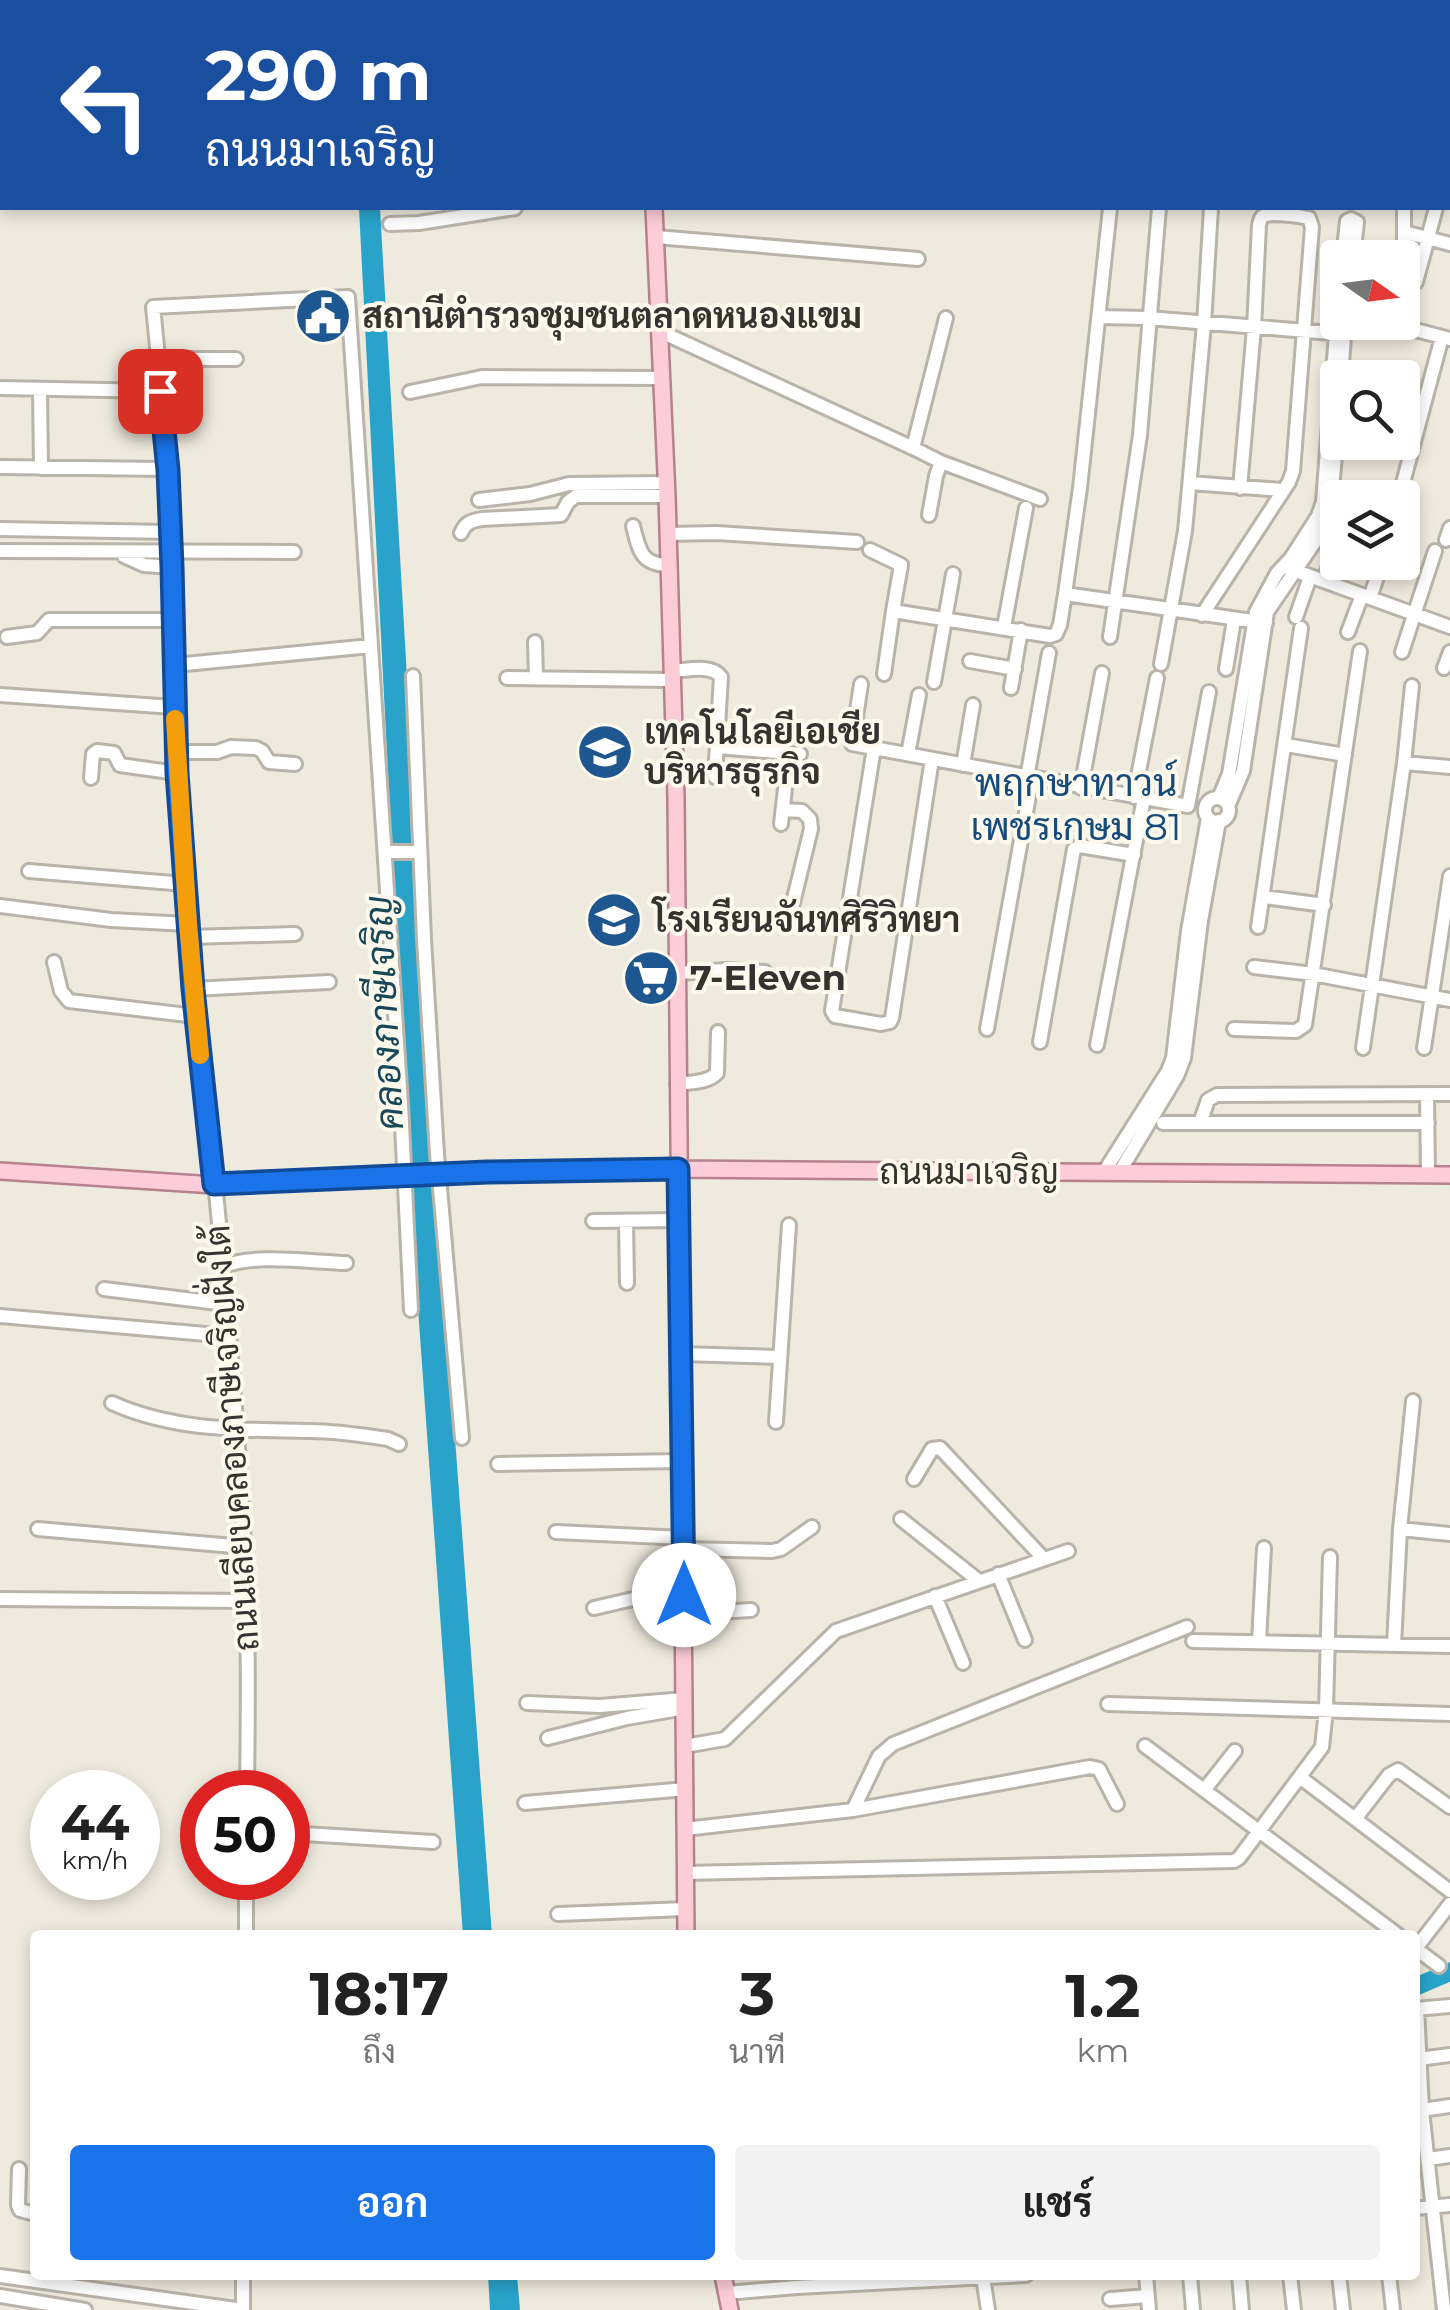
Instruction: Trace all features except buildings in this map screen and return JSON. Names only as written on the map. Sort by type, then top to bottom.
[{"type":"main road","points":[[654,210],[673,676],[686,1930]]},
{"type":"main road","name":"ถนนมาเจริญ","points":[[0,1171],[214,1184],[487,1172],[678,1169],[1428,1175],[1449,1170]]},
{"type":"street","points":[[390,224],[501,210]]},
{"type":"street","points":[[894,611],[1056,634],[1080,488],[1110,210]]},
{"type":"street","points":[[1110,636],[1140,436],[1159,210]]},
{"type":"street","points":[[1097,1045],[1134,856],[1139,797],[1185,531],[1211,210]]},
{"type":"street","points":[[1404,210],[1404,282],[1416,282],[1435,210]]},
{"type":"street","points":[[1202,614],[1293,471],[1312,227],[1309,218],[1302,216],[1268,214],[1259,225],[1240,488]]},
{"type":"street","points":[[1345,240],[1347,221],[1351,219],[1356,222],[1354,240]]},
{"type":"street","points":[[1404,232],[1450,244]]},
{"type":"street","points":[[656,237],[918,260]]},
{"type":"street","name":"ถนนเลียบคลองภาษีเจริญฝั่งใต้","points":[[247,1770],[247,1600],[237,1430],[185,884],[174,707],[168,470],[153,307],[348,297],[371,646]]},
{"type":"street","points":[[1100,316],[1320,331]]},
{"type":"street","points":[[912,448],[946,318]]},
{"type":"street","points":[[659,331],[942,462],[1040,499]]},
{"type":"street","points":[[1404,480],[1446,338],[1420,331]]},
{"type":"street","points":[[1112,1172],[1184,1058],[1187,990],[1214,810],[1243,771],[1260,623],[1323,502],[1340,340]]},
{"type":"street","points":[[158,359],[236,359]]},
{"type":"street","points":[[410,392],[482,377],[661,378]]},
{"type":"street","points":[[0,388],[160,391]]},
{"type":"street","points":[[40,389],[40,468]]},
{"type":"street","points":[[1289,568],[1329,521],[1335,460]]},
{"type":"street","points":[[929,515],[942,462]]},
{"type":"street","points":[[0,467],[168,470]]},
{"type":"street","points":[[1190,483],[1282,490]]},
{"type":"street","points":[[479,500],[530,494],[569,484],[667,490]]},
{"type":"street","points":[[461,533],[470,521],[482,518],[561,515],[576,496],[667,490]]},
{"type":"street","points":[[1004,627],[1026,508]]},
{"type":"street","points":[[632,526],[638,548],[649,562],[669,565]]},
{"type":"street","points":[[0,529],[170,532]]},
{"type":"street","points":[[668,534],[716,533],[857,542]]},
{"type":"street","points":[[870,550],[901,566],[884,674]]},
{"type":"street","points":[[1402,652],[1435,551]]},
{"type":"street","points":[[0,552],[118,552],[172,560],[294,552]]},
{"type":"street","points":[[1289,568],[1450,628]]},
{"type":"street","points":[[1258,927],[1286,744],[1298,622],[1320,572]]},
{"type":"street","points":[[934,682],[953,574]]},
{"type":"street","points":[[1348,632],[1374,580]]},
{"type":"street","points":[[1065,594],[1260,623]]},
{"type":"street","points":[[7,637],[37,633],[49,620],[173,620]]},
{"type":"street","points":[[1226,670],[1234,620]]},
{"type":"street","points":[[1011,688],[1022,630]]},
{"type":"street","points":[[534,642],[536,678]]},
{"type":"street","points":[[175,665],[371,646],[388,852],[411,1310]]},
{"type":"street","points":[[1234,1029],[1303,1028],[1360,651]]},
{"type":"street","points":[[1444,668],[1450,652]]},
{"type":"street","points":[[988,1030],[1049,653]]},
{"type":"street","points":[[970,662],[1015,669]]},
{"type":"street","points":[[507,678],[673,676],[712,669],[719,673],[721,681],[715,778]]},
{"type":"street","points":[[1081,788],[1102,673]]},
{"type":"street","points":[[412,676],[437,1154],[462,1438]]},
{"type":"street","points":[[861,684],[852,744],[1193,810],[1214,810]]},
{"type":"street","points":[[1363,1048],[1412,686]]},
{"type":"street","points":[[1188,806],[1210,692]]},
{"type":"street","points":[[0,695],[174,707]]},
{"type":"street","points":[[908,754],[918,695]]},
{"type":"street","points":[[963,765],[973,705]]},
{"type":"street","points":[[1286,744],[1344,754]]},
{"type":"street","points":[[176,752],[217,752],[231,746],[256,748],[269,762],[296,764]]},
{"type":"street","points":[[717,747],[794,754],[781,824]]},
{"type":"street","points":[[874,748],[832,1011],[841,1017],[881,1024],[892,1018],[932,759]]},
{"type":"street","points":[[91,778],[92,754],[97,751],[114,754],[120,765],[177,773]]},
{"type":"street","points":[[1404,763],[1450,767]]},
{"type":"street","points":[[782,810],[802,811],[810,819],[788,919]]},
{"type":"street","points":[[1040,1042],[1074,849],[1080,846],[1134,856]]},
{"type":"street","points":[[388,852],[419,852]]},
{"type":"street","points":[[28,872],[185,884]]},
{"type":"street","points":[[1424,1048],[1450,876]]},
{"type":"street","points":[[1264,897],[1324,906]]},
{"type":"street","points":[[0,906],[189,930],[295,934]]},
{"type":"street","points":[[54,962],[61,991],[70,1001],[196,1016]]},
{"type":"street","points":[[1254,967],[1450,1000]]},
{"type":"street","points":[[677,973],[765,972]]},
{"type":"street","points":[[193,989],[330,982]]},
{"type":"street","points":[[677,1084],[714,1077],[718,1032]]},
{"type":"street","points":[[1427,1094],[1428,1175]]},
{"type":"street","points":[[1200,1123],[1208,1100],[1217,1095],[1450,1094]]},
{"type":"street","points":[[1163,1124],[1428,1123]]},
{"type":"street","points":[[594,1220],[678,1220]]},
{"type":"street","points":[[626,1221],[627,1282]]},
{"type":"street","points":[[776,1422],[789,1226]]},
{"type":"street","points":[[222,1267],[238,1260],[346,1263]]},
{"type":"street","points":[[104,1289],[226,1304]]},
{"type":"street","points":[[0,1316],[229,1336]]},
{"type":"street","points":[[682,1354],[780,1358]]},
{"type":"street","points":[[1394,1645],[1412,1401]]},
{"type":"street","points":[[112,1403],[149,1418],[237,1430],[312,1430],[388,1438],[399,1444]]},
{"type":"street","points":[[914,1479],[932,1449],[940,1448],[1043,1558]]},
{"type":"street","points":[[498,1464],[682,1460]]},
{"type":"street","points":[[901,1519],[979,1581]]},
{"type":"street","points":[[556,1532],[772,1552],[812,1527]]},
{"type":"street","points":[[38,1529],[244,1547]]},
{"type":"street","points":[[1400,1529],[1450,1534]]},
{"type":"street","points":[[1259,1641],[1264,1548]]},
{"type":"street","points":[[685,1746],[725,1739],[836,1631],[1068,1551]]},
{"type":"street","points":[[685,1872],[1229,1862],[1239,1858],[1322,1747],[1330,1556]]},
{"type":"street","points":[[998,1574],[1025,1640]]},
{"type":"street","points":[[594,1608],[633,1599],[684,1595]]},
{"type":"street","points":[[935,1596],[963,1663]]},
{"type":"street","points":[[0,1599],[247,1600]]},
{"type":"street","points":[[684,1614],[752,1610]]},
{"type":"street","points":[[854,1810],[878,1756],[893,1744],[1187,1627]]},
{"type":"street","points":[[1193,1641],[1450,1646]]},
{"type":"street","points":[[527,1703],[685,1704]]},
{"type":"street","points":[[548,1738],[685,1704]]},
{"type":"street","points":[[1108,1704],[1450,1714]]},
{"type":"street","points":[[1146,1746],[1391,1930]]},
{"type":"street","points":[[1205,1789],[1234,1751]]},
{"type":"street","points":[[686,1829],[854,1810],[1090,1767],[1100,1768],[1117,1804]]},
{"type":"street","points":[[1355,1819],[1390,1774],[1398,1770],[1448,1802]]},
{"type":"street","points":[[1301,1778],[1450,1891]]},
{"type":"street","points":[[525,1803],[686,1790]]},
{"type":"street","points":[[310,1834],[433,1842]]},
{"type":"street","points":[[246,1900],[246,1930]]},
{"type":"street","points":[[1420,1942],[1450,1904]]},
{"type":"street","points":[[558,1914],[686,1909]]},
{"type":"street","points":[[1420,1952],[1439,1966]]},
{"type":"street","points":[[1420,2008],[1450,2006]]},
{"type":"street","points":[[1420,2060],[1450,2055]]},
{"type":"street","points":[[1420,2085],[1444,2310]]},
{"type":"street","points":[[1422,2110],[1450,2106]]},
{"type":"street","points":[[1428,2159],[1450,2156]]},
{"type":"street","points":[[19,2170],[18,2205],[20,2210],[30,2213]]},
{"type":"street","points":[[1420,2208],[1450,2205]]},
{"type":"street","points":[[0,2276],[243,2310],[243,2280]]},
{"type":"street","points":[[728,2302],[796,2281],[853,2280]]},
{"type":"street","points":[[976,2280],[988,2310]]},
{"type":"street","points":[[1191,2280],[1194,2310]]},
{"type":"street","points":[[1239,2280],[1242,2310]]},
{"type":"street","points":[[1291,2280],[1294,2310]]},
{"type":"street","points":[[1339,2280],[1342,2310]]},
{"type":"street","points":[[1390,2280],[1393,2310]]},
{"type":"street","points":[[0,2296],[85,2310]]},
{"type":"street","points":[[1110,2298],[1149,2303]]},
{"type":"water","points":[[359,210],[380,210],[436,1183],[492,1930],[463,1930],[409,1183]]},
{"type":"water","points":[[488,2280],[517,2280],[520,2310],[490,2310]]},
{"type":"waterway","points":[[1446,1974],[1450,1963]]},
{"type":"waterway","points":[[1420,1985],[1450,1972]]},
{"type":"slow traffic","points":[[175,719],[200,1055]]},
{"type":"place","name":"สถานีตำรวจชุมชนตลาดหนองแขม","points":[[323,316]]},
{"type":"place","name":"เทคโนโลยีเอเชีย บริหารธุรกิจ","points":[[605,752]]},
{"type":"place","name":"โรงเรียนจันทศิริวิทยา","points":[[614,920]]},
{"type":"place","name":"7-Eleven","points":[[651,978]]},
{"type":"district","name":"พฤกษาทาวน์ เพชรเกษม 81","points":[[1076,804]]},
{"type":"route","points":[[160,391],[168,470],[177,773],[193,989],[214,1184],[487,1172],[678,1169],[684,1595]]},
{"type":"water label","name":"คลองภาษีเจริญ","points":[[384,1013]]}]
